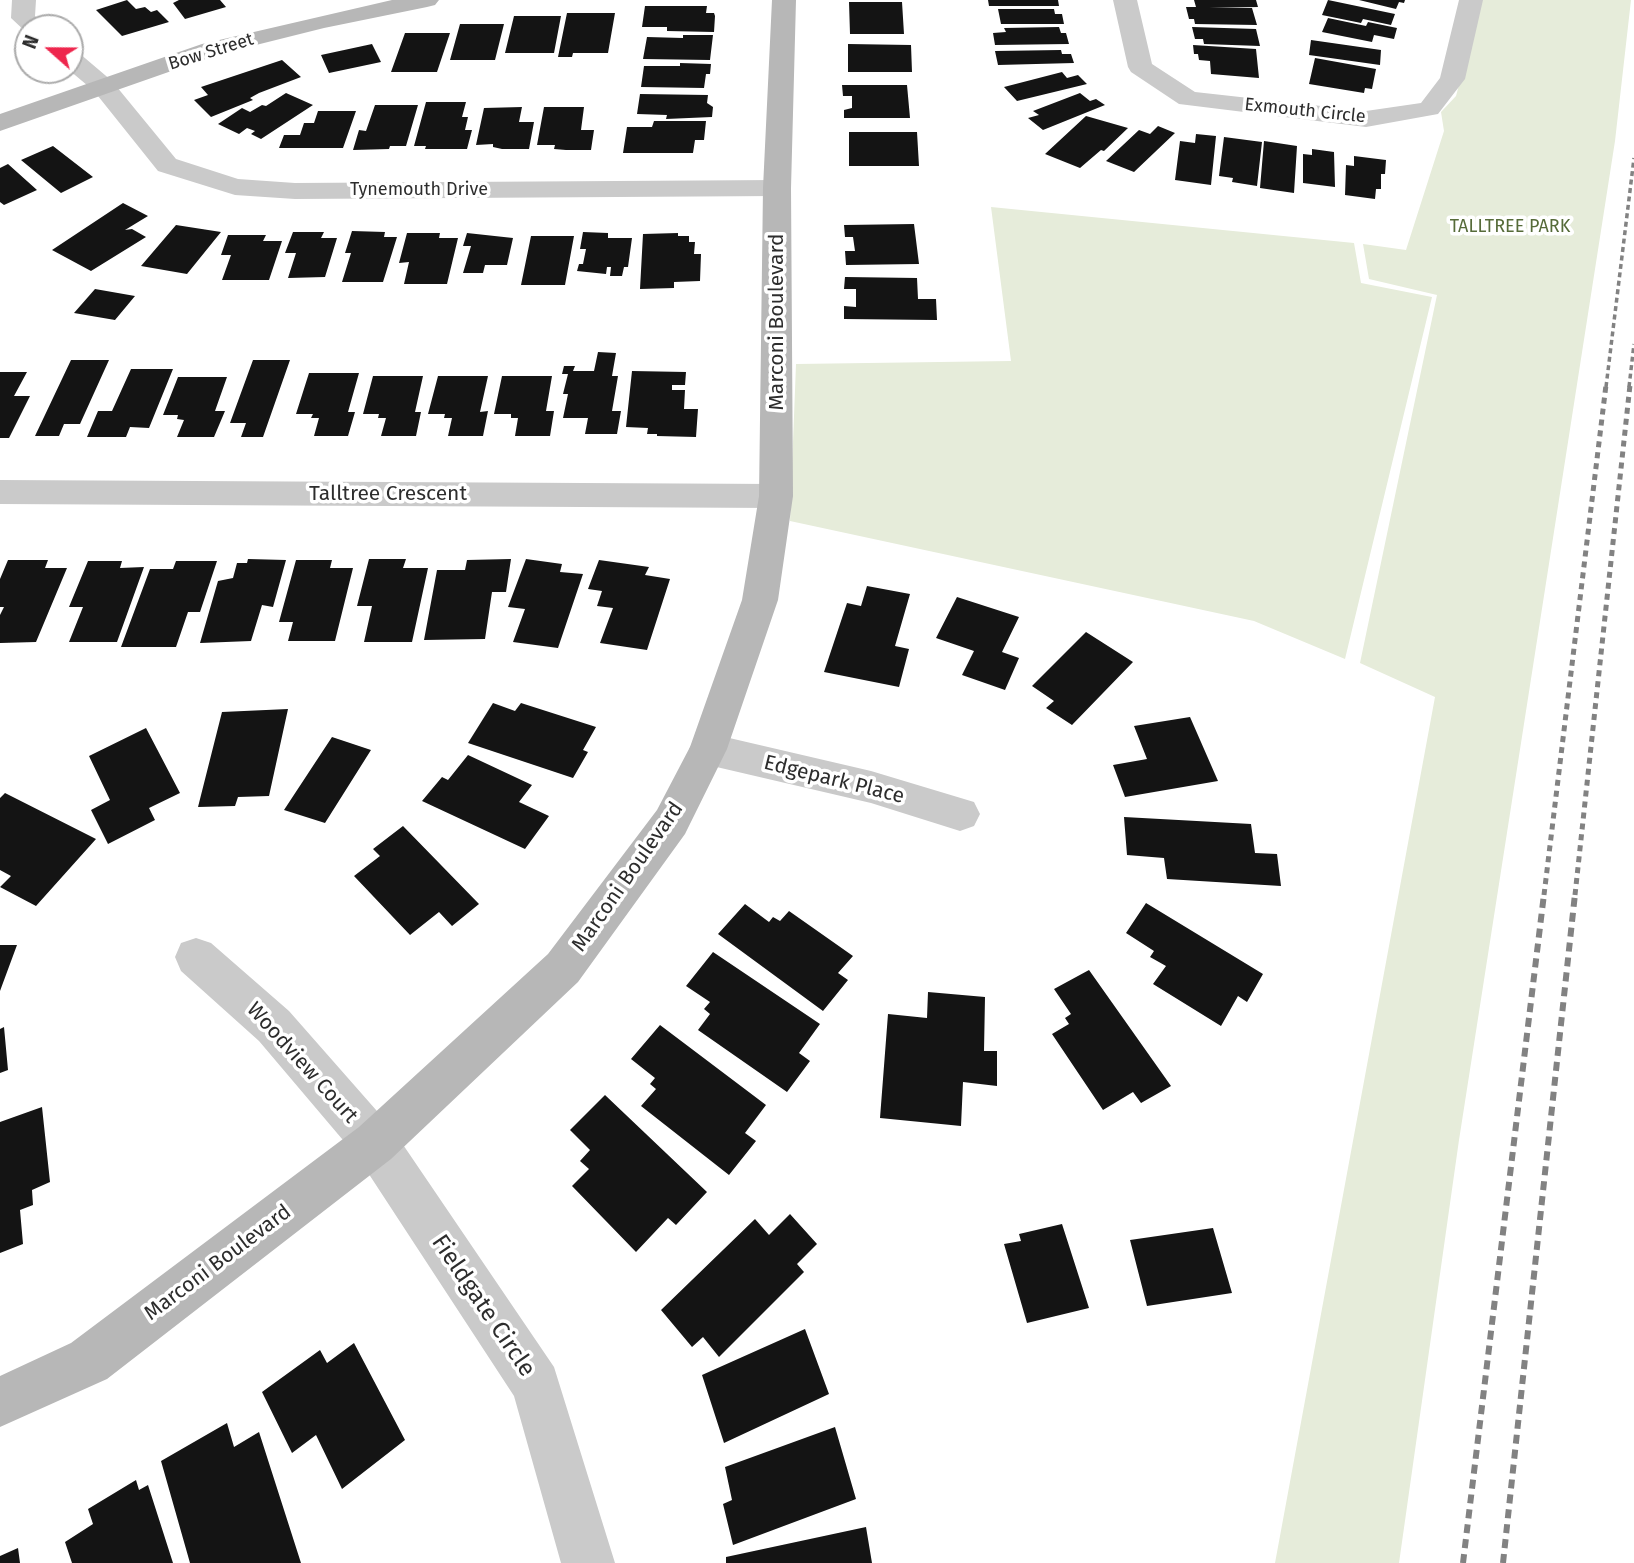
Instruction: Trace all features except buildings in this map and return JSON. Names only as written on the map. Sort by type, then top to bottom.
[{"type":"street","name":"Bow Street","points":[[0,123],[211,49],[324,21],[427,0]]},
{"type":"street","name":"Marconi Boulevard","points":[[0,1402],[89,1361],[374,1143],[563,968],[671,822],[708,749],[760,600],[776,496],[777,188],[784,0]]},
{"type":"street","name":"Exmouth Circle","points":[[1125,0],[1140,67],[1188,99],[1366,120],[1429,109],[1452,79],[1471,0]]},
{"type":"street","name":"Tynemouth Drive","points":[[84,70],[103,86],[167,165],[234,187],[295,191],[777,188]]},
{"type":"street","name":"Talltree Crescent","points":[[0,492],[776,496]]},
{"type":"street","name":"Edgepark Place","points":[[708,749],[871,787],[960,814]]},
{"type":"street","name":"Woodview Court","points":[[196,957],[274,1026],[374,1143]]},
{"type":"street","name":"Fieldgate Circle","points":[[374,1143],[536,1385],[588,1563]]},
{"type":"green space","name":"TALLTREE PARK","points":[[1482,0],[1631,0],[1615,141],[1459,1140],[1399,1563],[1275,1563],[1435,697],[1360,663],[1437,295],[1369,279],[1363,244],[1406,250],[1444,131],[1441,112],[1456,96]]},
{"type":"green space","points":[[991,207],[1354,243],[1361,283],[1432,297],[1345,659],[1254,621],[790,521],[796,364],[1011,361]]},
{"type":"railway","points":[[1606,387],[1634,158]]},
{"type":"railway","points":[[1629,387],[1634,344]]},
{"type":"railway","points":[[1544,895],[1606,385]]},
{"type":"railway","points":[[1575,895],[1630,385]]},
{"type":"railway","points":[[1463,1563],[1544,894]]},
{"type":"railway","points":[[1503,1563],[1575,894]]}]
